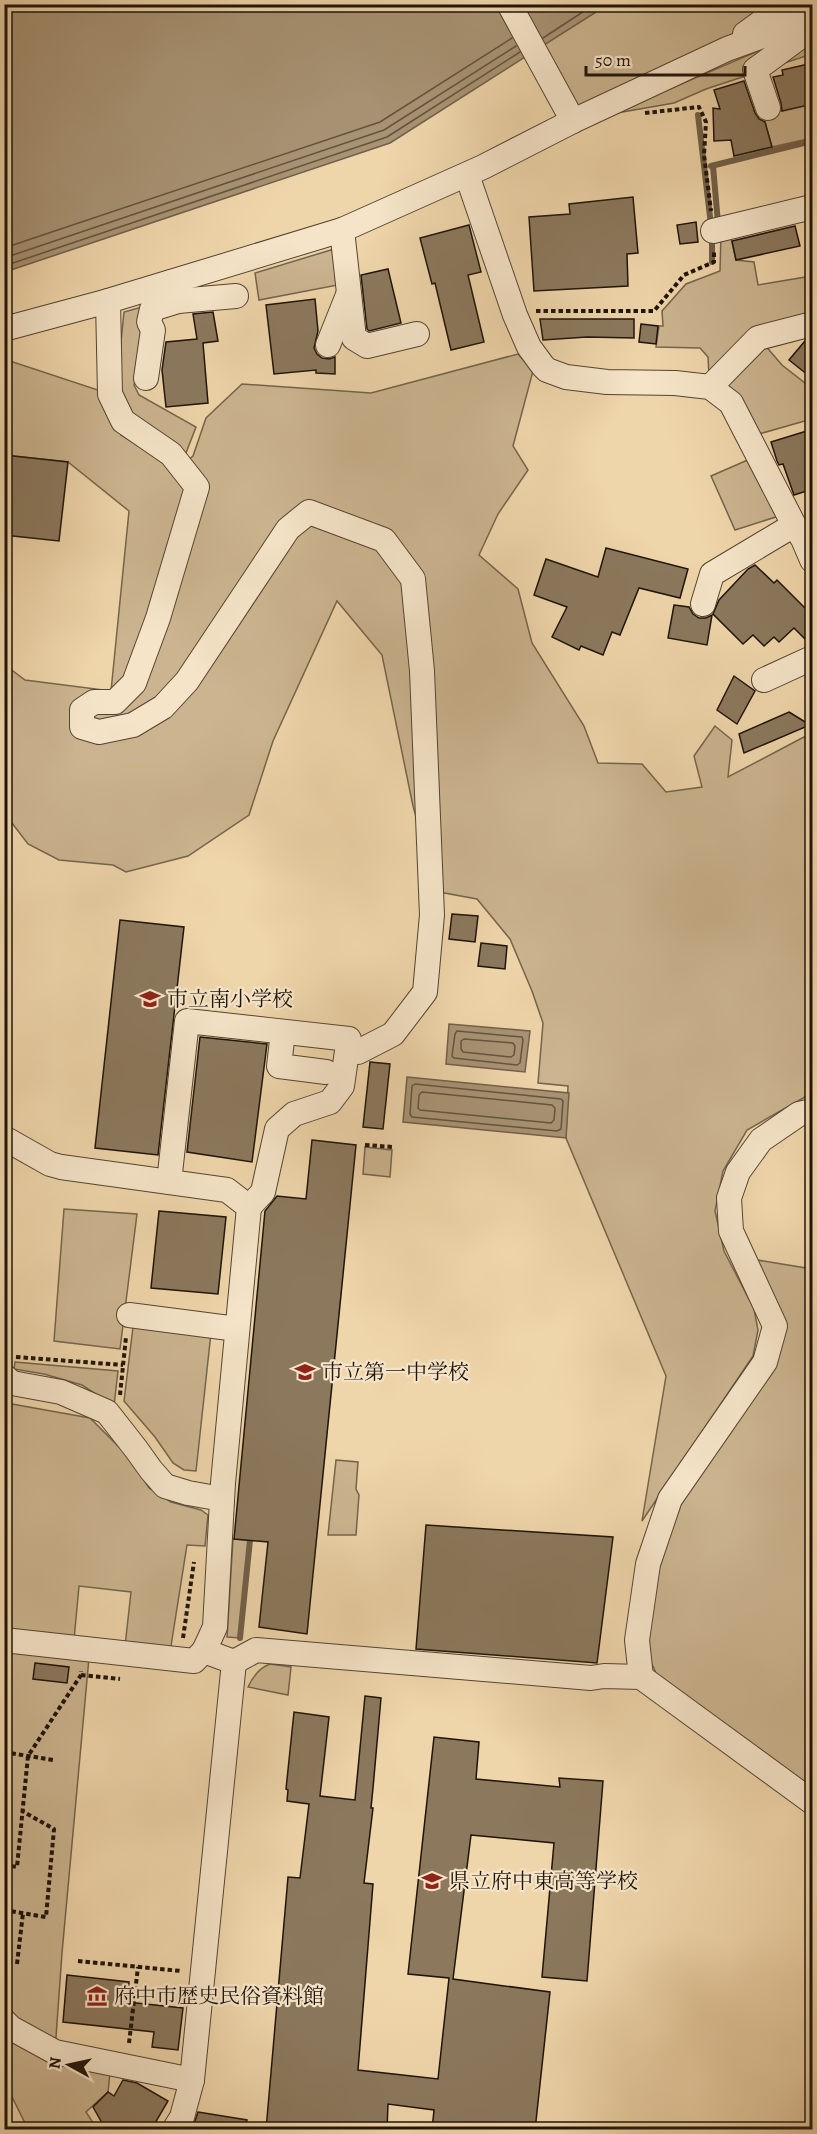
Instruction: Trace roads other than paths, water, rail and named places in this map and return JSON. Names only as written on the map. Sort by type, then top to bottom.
[{"type":"street","points":[[509,4],[569,114]]},
{"type":"street","points":[[727,49],[786,4]]},
{"type":"street","points":[[4,328],[108,301],[175,291],[342,230],[466,175],[569,114],[727,49],[813,18]]},
{"type":"street","points":[[768,108],[755,70],[813,28]]},
{"type":"street","points":[[466,175],[515,315],[529,347],[547,370],[566,377],[597,381],[675,383],[710,387],[731,403],[806,540],[712,574],[703,604]]},
{"type":"street","points":[[713,231],[813,207]]},
{"type":"street","points":[[342,230],[354,338],[367,346],[417,334]]},
{"type":"street","points":[[146,378],[163,332],[149,322],[152,309],[175,291],[237,296]]},
{"type":"street","points":[[328,345],[349,293]]},
{"type":"street","points":[[108,301],[110,394],[123,421],[171,454],[197,487],[158,618],[134,683],[115,702],[94,702],[82,710],[82,727],[99,732],[133,725],[163,707],[187,681],[288,530],[309,512],[384,540],[413,579],[423,671],[432,915],[425,992],[393,1034],[358,1052],[347,1051]]},
{"type":"street","points":[[710,387],[758,338],[813,324]]},
{"type":"street","points":[[764,680],[813,658]]},
{"type":"street","points":[[169,1182],[187,1021],[349,1039],[342,1086],[330,1102],[294,1114],[277,1129],[263,1192],[249,1207],[222,1499],[215,1627],[193,1647]]},
{"type":"street","points":[[283,1032],[279,1066],[326,1072]]},
{"type":"street","points":[[640,1677],[637,1641],[648,1564],[670,1499],[765,1362],[775,1326],[732,1231],[729,1198],[738,1172],[761,1140],[799,1114],[813,1111]]},
{"type":"street","points":[[4,1138],[50,1164],[227,1190],[249,1207]]},
{"type":"street","points":[[128,1325],[237,1329]]},
{"type":"street","points":[[10,1367],[12,1383],[62,1392],[107,1412],[150,1470],[165,1486],[222,1499]]},
{"type":"street","points":[[4,1640],[194,1661],[193,1647]]},
{"type":"street","points":[[193,1647],[234,1662],[256,1650],[591,1678],[640,1677],[813,1802]]},
{"type":"street","points":[[174,2130],[182,2117],[192,2080],[234,1662]]},
{"type":"street","points":[[4,2022],[55,2052],[192,2080]]},
{"type":"water","points":[[4,5],[607,5],[390,143],[5,272]]},
{"type":"water","points":[[449,1024],[530,1031],[525,1072],[446,1064]]},
{"type":"water","points":[[407,1077],[569,1093],[566,1138],[403,1122]]},
{"type":"waterway","points":[[698,115],[711,225]]},
{"type":"waterway","points":[[711,166],[812,141]]},
{"type":"waterway","points":[[713,166],[718,223],[720,222]]},
{"type":"waterway","points":[[712,235],[712,262]]},
{"type":"waterway","points":[[240,1638],[250,1540]]},
{"type":"place","name":"市立南小学校","points":[[150,999]]},
{"type":"place","name":"市立第一中学校","points":[[305,1372]]},
{"type":"place","name":"県立府中東高等学校","points":[[432,1881]]},
{"type":"place","name":"府中市歴史民俗資料館","points":[[97,1996]]}]
